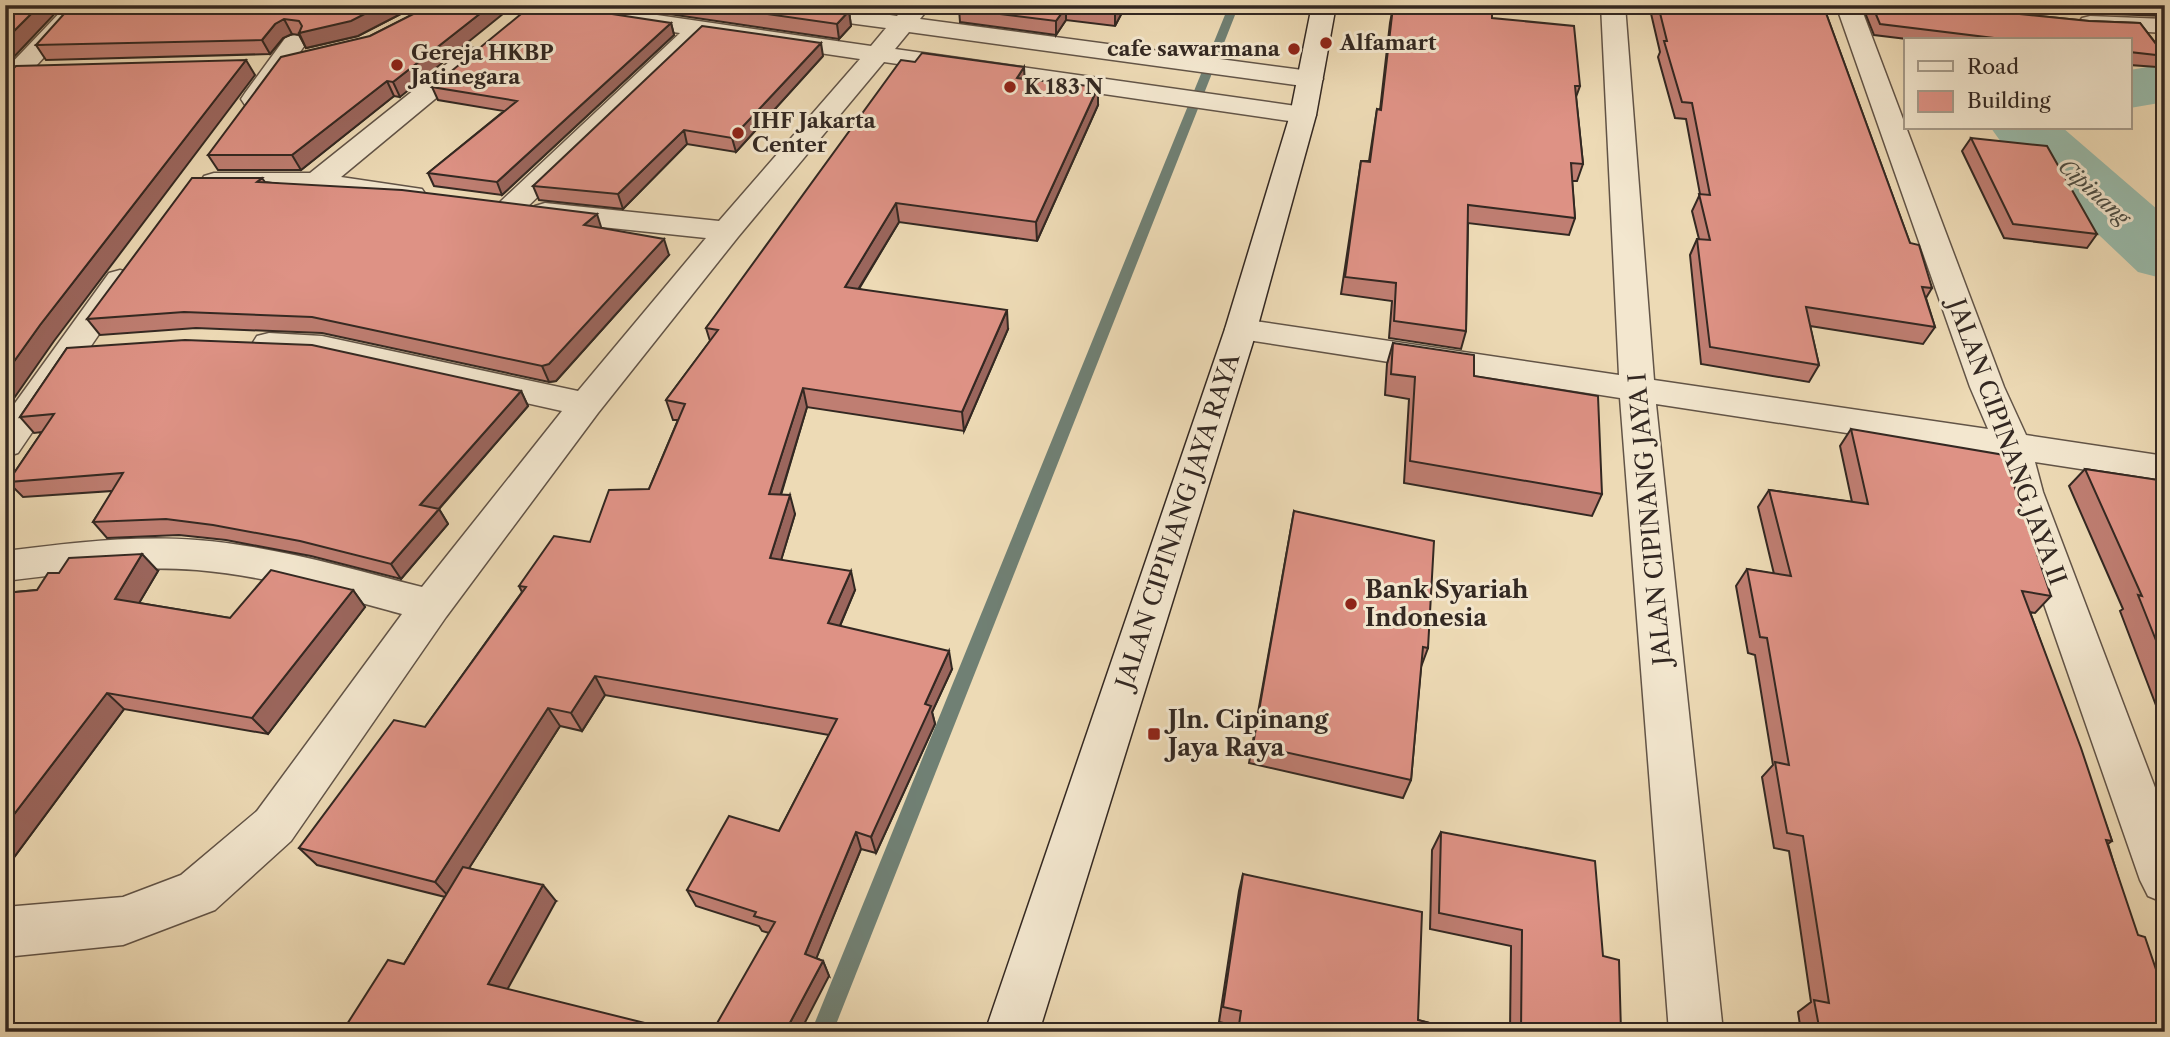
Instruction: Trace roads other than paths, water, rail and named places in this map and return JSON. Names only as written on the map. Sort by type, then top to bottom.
[{"type":"street","points":[[43,59],[80,5]]},
{"type":"street","points":[[512,23],[535,5],[1259,108],[1307,97]]},
{"type":"street","points":[[766,5],[911,15],[1166,60],[1267,73],[1307,97]]},
{"type":"street","name":"JALAN CIPINANG JAYA RAYA","points":[[1012,1032],[1241,329],[1307,97],[1324,5]]},
{"type":"street","name":"JALAN CIPINANG JAYA I","points":[[1612,5],[1637,388],[1696,1032]]},
{"type":"street","name":"JALAN CIPINANG JAYA II","points":[[1849,5],[1987,387],[2013,446],[2024,492],[2165,880]]},
{"type":"street","points":[[5,932],[123,921],[197,893],[274,826],[431,605],[586,405],[727,231],[911,15]]},
{"type":"street","points":[[2068,21],[2165,26]]},
{"type":"street","points":[[699,28],[496,206],[727,231]]},
{"type":"street","points":[[317,182],[490,41]]},
{"type":"street","points":[[10,75],[73,48]]},
{"type":"street","points":[[243,66],[296,48],[188,188],[317,182],[441,199]]},
{"type":"street","points":[[5,444],[134,261]]},
{"type":"street","points":[[1241,329],[2150,467]]},
{"type":"street","points":[[242,343],[322,347],[586,405]]},
{"type":"street","points":[[68,351],[105,348]]},
{"type":"street","points":[[5,566],[53,560],[173,554],[222,558],[431,605]]},
{"type":"waterway","points":[[822,1032],[1234,5]]},
{"type":"waterway","name":"Cipinang","points":[[2132,89],[2165,83]]},
{"type":"waterway","name":"Cipinang","points":[[2026,130],[2165,256]]},
{"type":"place","name":"Alfamart","points":[[1326,43]]},
{"type":"place","name":"cafe sawarmana","points":[[1294,49]]},
{"type":"place","name":"Gereja HKBP Jatinegara","points":[[397,65]]},
{"type":"place","name":"K 183 N","points":[[1010,87]]},
{"type":"place","name":"IHF Jakarta Center","points":[[738,133]]},
{"type":"place","name":"Bank Syariah Indonesia","points":[[1351,604]]},
{"type":"place","name":"Jln. Cipinang Jaya Raya","points":[[1154,734]]}]
